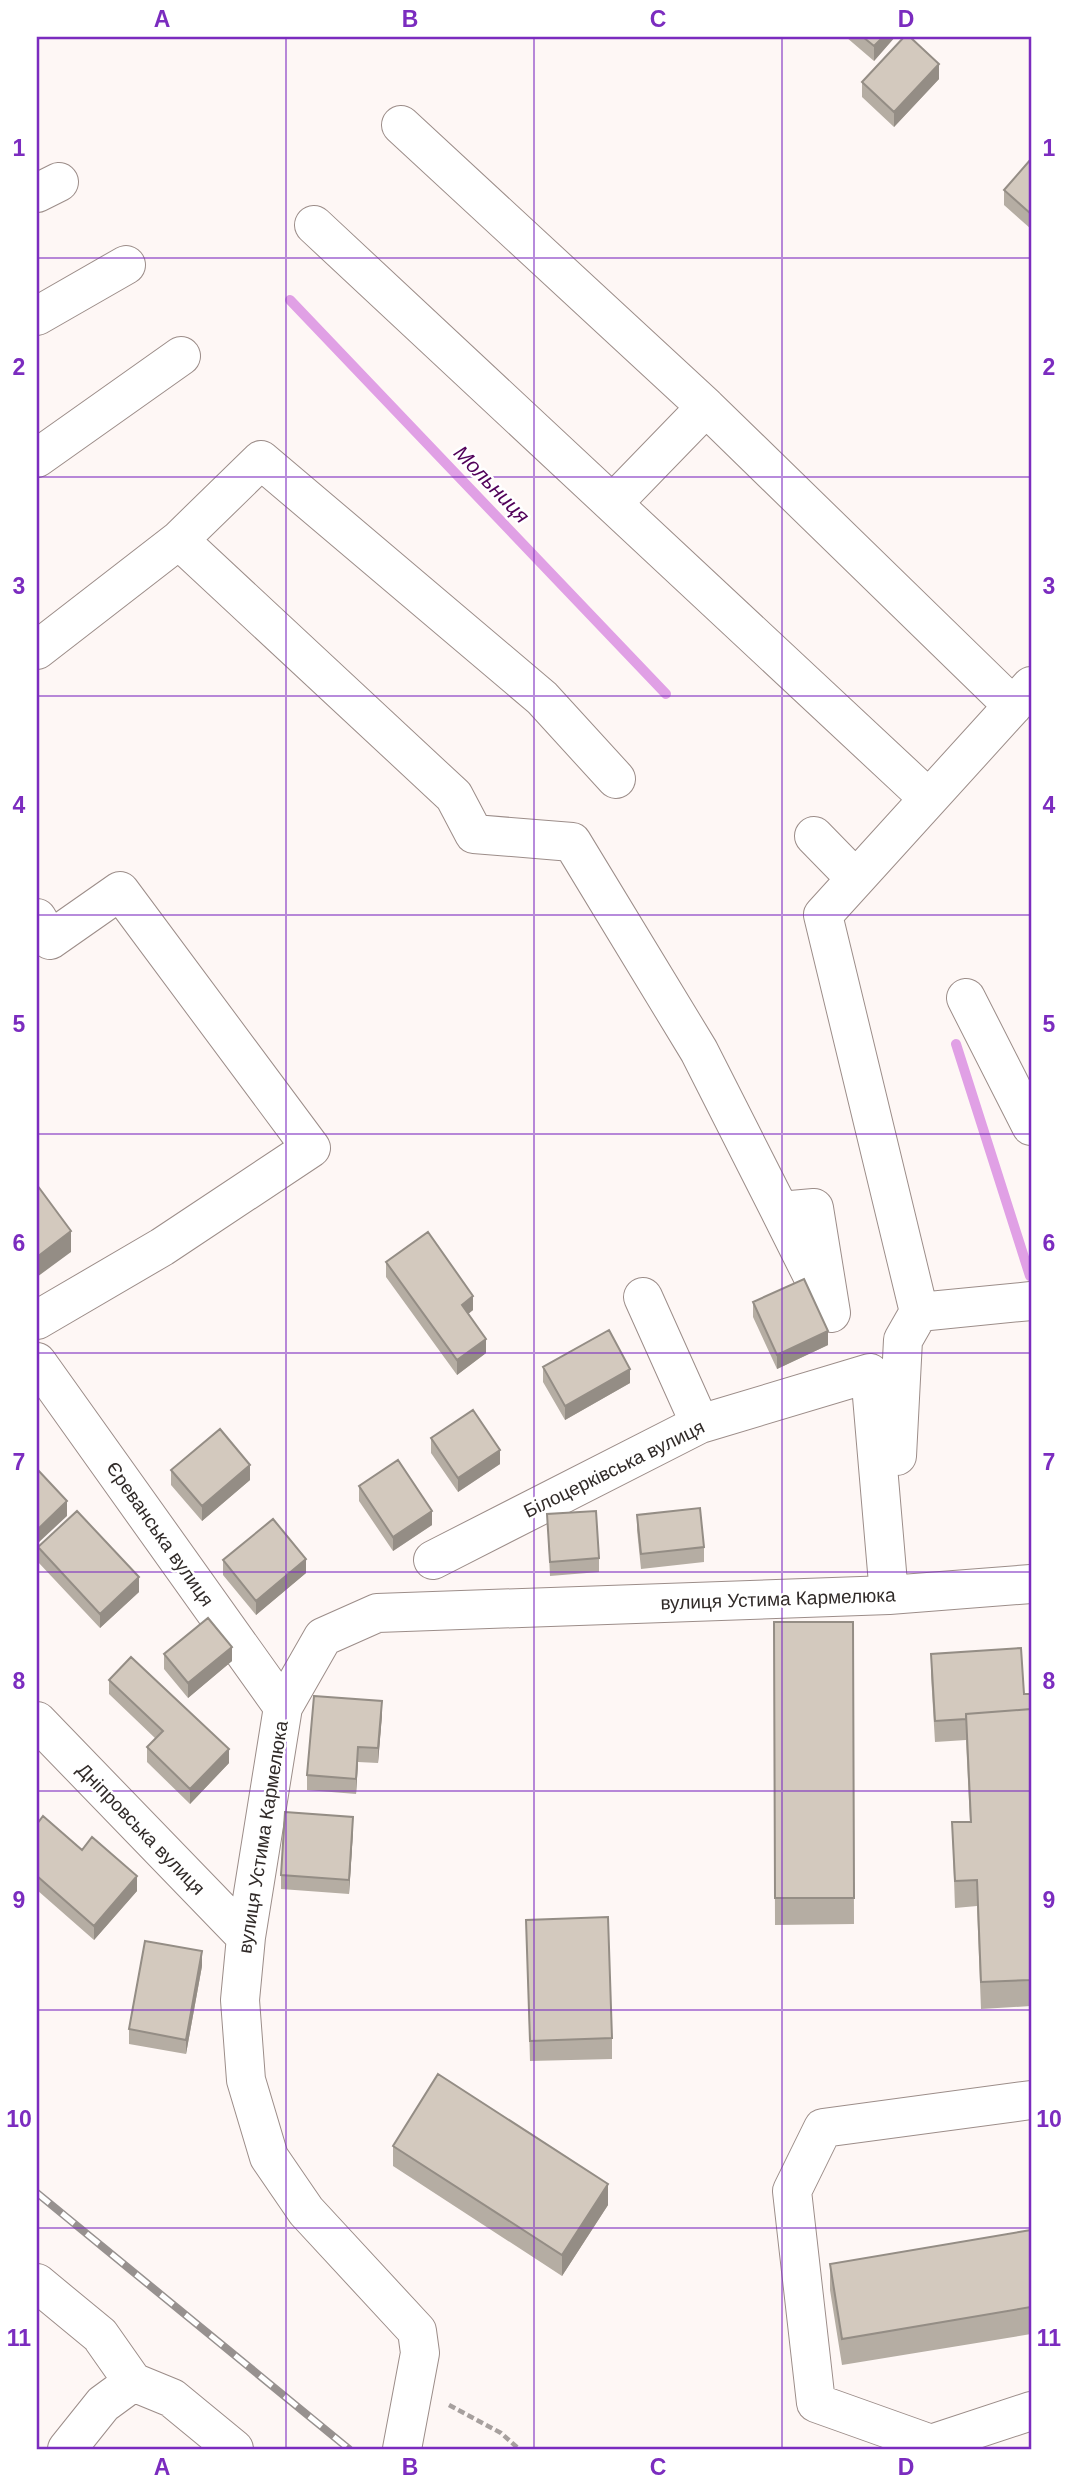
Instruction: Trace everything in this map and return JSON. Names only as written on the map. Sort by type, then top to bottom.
[{"type":"street","points":[[401,125],[1022,696],[823,915],[919,1312],[903,1340],[889,1595]]},
{"type":"street","points":[[314,225],[928,798]]},
{"type":"street","points":[[37,316],[126,265]]},
{"type":"street","points":[[37,458],[181,356]]},
{"type":"street","points":[[613,503],[706,407]]},
{"type":"street","points":[[37,650],[179,540],[261,460],[542,698],[616,779]]},
{"type":"street","points":[[179,540],[454,796],[474,834],[572,842],[699,1051],[780,1211]]},
{"type":"street","points":[[814,836],[856,878]]},
{"type":"street","points":[[37,918],[50,940],[120,891],[311,1148],[162,1247],[37,1320]]},
{"type":"street","points":[[966,998],[1031,1126]]},
{"type":"street","points":[[643,1297],[700,1424]]},
{"type":"street","points":[[919,1312],[1031,1301]]},
{"type":"street","name":"Єреванська вулиця","points":[[37,1362],[283,1707]]},
{"type":"street","name":"Білоцерківська вулиця","points":[[433,1560],[700,1424],[870,1373],[889,1595]]},
{"type":"street","name":"вулиця Устима Кармелюка","points":[[402,2449],[420,2353],[417,2331],[306,2211],[269,2157],[246,2080],[240,2000],[246,1937],[283,1707],[323,1637],[377,1613],[889,1595],[1031,1584]]},
{"type":"street","name":"Дніпровська вулиця","points":[[37,1721],[246,1937]]},
{"type":"street","points":[[1031,2099],[823,2129],[792,2191],[817,2403],[932,2444],[1031,2411]]},
{"type":"street","points":[[37,2283],[100,2335],[133,2382],[172,2398],[234,2449]]},
{"type":"street","points":[[67,2449],[103,2404],[133,2382]]},
{"type":"path","points":[[414,2386],[501,2434],[519,2449]]},
{"type":"building","points":[[863,37],[883,37],[874,46]]},
{"type":"building","points":[[904,37],[910,37],[939,64],[894,112],[862,82]]},
{"type":"building","points":[[1031,159],[1031,214],[1004,190]]},
{"type":"building","points":[[37,1185],[71,1231],[37,1257]]},
{"type":"building","points":[[428,1232],[473,1296],[462,1305],[486,1339],[457,1360],[386,1262]]},
{"type":"building","points":[[804,1279],[828,1331],[777,1355],[753,1302]]},
{"type":"building","points":[[609,1330],[630,1369],[565,1406],[543,1367]]},
{"type":"building","points":[[473,1410],[500,1450],[458,1478],[431,1438]]},
{"type":"building","points":[[220,1429],[250,1465],[202,1506],[171,1470]]},
{"type":"building","points":[[398,1460],[432,1511],[393,1537],[359,1486]]},
{"type":"building","points":[[37,1469],[67,1501],[37,1530]]},
{"type":"building","points":[[700,1508],[704,1547],[641,1554],[637,1515]]},
{"type":"building","points":[[77,1511],[139,1577],[100,1614],[38,1547]]},
{"type":"building","points":[[596,1511],[599,1558],[550,1562],[547,1514]]},
{"type":"building","points":[[273,1519],[306,1559],[256,1601],[223,1560]]},
{"type":"building","points":[[208,1618],[232,1647],[188,1683],[164,1654]]},
{"type":"building","points":[[774,1622],[853,1622],[854,1898],[775,1898]]},
{"type":"building","points":[[1021,1648],[1024,1694],[1031,1694],[1031,1709],[966,1714],[966,1719],[935,1721],[931,1654]]},
{"type":"building","points":[[131,1657],[229,1749],[190,1789],[147,1747],[163,1731],[109,1680]]},
{"type":"building","points":[[314,1696],[382,1701],[378,1748],[358,1747],[356,1779],[307,1775]]},
{"type":"building","points":[[1031,1709],[1031,1980],[981,1982],[977,1880],[955,1881],[952,1822],[971,1822],[966,1714]]},
{"type":"building","points":[[285,1812],[353,1817],[349,1880],[281,1875]]},
{"type":"building","points":[[43,1816],[82,1850],[92,1837],[137,1876],[94,1926],[37,1876],[37,1824]]},
{"type":"building","points":[[608,1917],[612,2038],[530,2041],[526,1920]]},
{"type":"building","points":[[145,1941],[202,1951],[186,2040],[129,2029]]},
{"type":"building","points":[[438,2074],[608,2184],[562,2255],[393,2146]]},
{"type":"building","points":[[1031,2230],[1031,2307],[842,2339],[830,2264]]},
{"type":"waterway","name":"Мольниця","points":[[290,300],[666,694]]},
{"type":"waterway","name":"Мольниця","points":[[956,1044],[1030,1276]]},
{"type":"railway","points":[[37,2193],[349,2449]]}]
